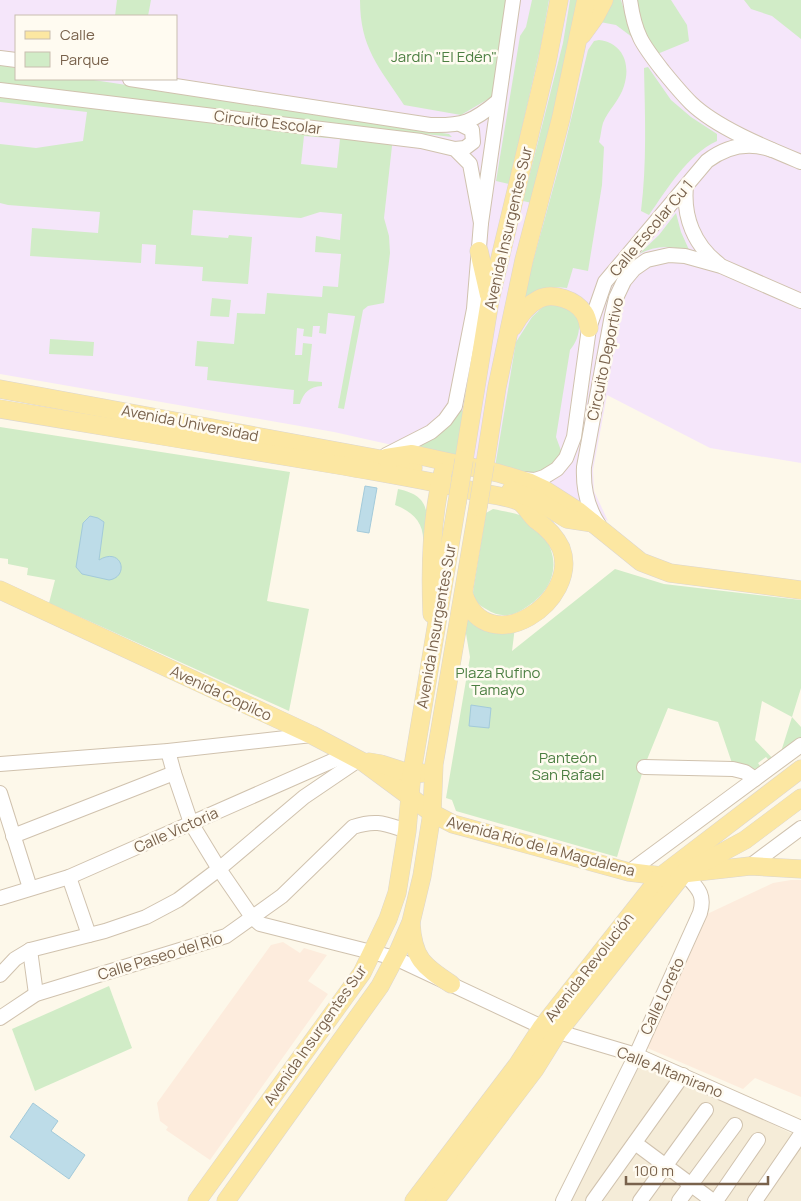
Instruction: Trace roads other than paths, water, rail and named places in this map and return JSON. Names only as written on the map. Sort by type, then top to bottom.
[{"type":"main road","name":"Avenida Insurgentes Sur","points":[[197,1201],[362,973],[393,907],[408,831],[412,774],[490,300],[547,62],[559,0]]},
{"type":"main road","name":"Avenida Insurgentes Sur","points":[[226,1201],[380,986],[411,922],[427,848],[432,813],[434,764],[478,507],[492,474],[507,336],[524,260],[561,118],[586,0]]},
{"type":"main road","points":[[578,40],[595,17],[604,0]]},
{"type":"main road","points":[[479,251],[490,300]]},
{"type":"main road","points":[[507,336],[524,311],[534,302],[547,297],[561,298],[574,304],[584,313],[589,328]]},
{"type":"main road","name":"Avenida Universidad","points":[[0,389],[380,459],[412,454],[443,472],[492,474]]},
{"type":"main road","points":[[0,409],[443,472],[520,502],[558,542],[562,553],[562,573],[553,594],[538,612],[518,622],[502,626],[488,622],[474,613],[464,595]]},
{"type":"main road","points":[[436,632],[432,616],[430,581],[436,503],[443,472]]},
{"type":"main road","points":[[492,474],[567,519],[593,523]]},
{"type":"main road","points":[[492,474],[519,479],[545,490],[593,523],[608,537],[642,562],[660,571],[801,590]]},
{"type":"main road","points":[[427,848],[442,832],[453,824],[446,815],[441,800],[463,662],[459,620],[445,581]]},
{"type":"main road","name":"Avenida Copilco","points":[[0,590],[312,735],[357,758],[432,813]]},
{"type":"main road","points":[[357,758],[412,774],[424,773],[434,764]]},
{"type":"main road","name":"Avenida Revolución","points":[[435,1201],[535,1069],[550,1030],[661,876],[801,769]]},
{"type":"main road","name":"Avenida Revolución","points":[[414,1201],[518,1064],[550,1030],[684,873],[745,840],[801,798]]},
{"type":"main road","name":"Avenida Río de la Magdalena","points":[[432,813],[453,824],[628,872],[661,876],[750,866],[801,869]]},
{"type":"main road","points":[[411,922],[414,947],[424,965],[451,984]]},
{"type":"street","points":[[380,459],[431,432],[445,420],[455,406],[474,309],[481,223],[513,0]]},
{"type":"street","points":[[630,0],[634,26],[642,42],[690,102],[718,123],[801,162]]},
{"type":"street","points":[[0,58],[15,60]]},
{"type":"street","name":"Circuito Escolar","points":[[137,80],[430,125],[460,124],[478,117],[498,101]]},
{"type":"street","name":"Circuito Escolar","points":[[0,90],[403,139],[455,149]]},
{"type":"street","points":[[455,149],[466,148],[473,142],[472,130],[460,124]]},
{"type":"street","name":"Calle Escolar Cu 1","points":[[519,479],[535,480],[544,477],[557,469],[566,458],[574,437],[589,328],[605,282],[686,186],[708,161],[719,152],[749,145],[772,150]]},
{"type":"street","points":[[455,149],[470,164],[474,175],[481,223]]},
{"type":"street","points":[[686,186],[687,215],[693,234],[705,252],[721,266]]},
{"type":"street","name":"Circuito Deportivo","points":[[608,537],[591,512],[585,493],[584,476],[602,367],[616,298],[629,274],[640,264],[654,257],[677,255],[721,266],[801,302]]},
{"type":"street","points":[[0,764],[168,751],[312,735]]},
{"type":"street","points":[[628,872],[801,745]]},
{"type":"street","points":[[168,751],[191,823],[219,869],[252,917],[260,924],[268,927],[372,953]]},
{"type":"street","points":[[0,975],[15,959],[30,950],[105,931],[146,917],[178,900],[219,869],[304,797],[357,758]]},
{"type":"street","name":"Calle Victoria","points":[[0,898],[69,876],[191,823],[357,758]]},
{"type":"street","points":[[644,767],[733,769],[745,772],[755,779]]},
{"type":"street","points":[[8,833],[174,773]]},
{"type":"street","points":[[0,793],[8,833],[30,888]]},
{"type":"street","name":"Calle Paseo del Río","points":[[0,1018],[36,994],[226,936],[282,896],[353,827],[376,822],[408,831]]},
{"type":"street","points":[[750,866],[801,828]]},
{"type":"street","name":"Calle Loreto","points":[[563,1201],[636,1055],[700,913],[702,905],[700,893],[684,873]]},
{"type":"street","points":[[69,876],[89,935]]},
{"type":"street","points":[[30,950],[36,994]]},
{"type":"street","name":"Calle Altamirano","points":[[372,953],[395,958],[550,1030],[636,1055],[801,1128]]},
{"type":"street","points":[[593,1201],[683,1075]]},
{"type":"street","points":[[640,1201],[706,1110]]},
{"type":"street","points":[[679,1201],[735,1125]]},
{"type":"street","points":[[755,1201],[801,1134]]},
{"type":"street","points":[[635,1143],[665,1167],[715,1201],[758,1140]]},
{"type":"water","points":[[365,486],[377,488],[369,533],[357,531]]},
{"type":"water","points":[[90,516],[104,522],[99,560],[107,557],[118,559],[121,569],[120,574],[116,578],[109,580],[82,574],[76,567],[83,523]]},
{"type":"water","points":[[471,705],[491,708],[489,728],[469,726]]},
{"type":"water","points":[[33,1103],[58,1121],[51,1131],[85,1155],[69,1179],[10,1137]]},
{"type":"park label","name":"Jardín \"El Edén\"","points":[[444,56]]},
{"type":"park label","name":"Plaza Rufino Tamayo","points":[[498,680]]},
{"type":"park label","name":"Panteón San Rafael","points":[[568,766]]}]
